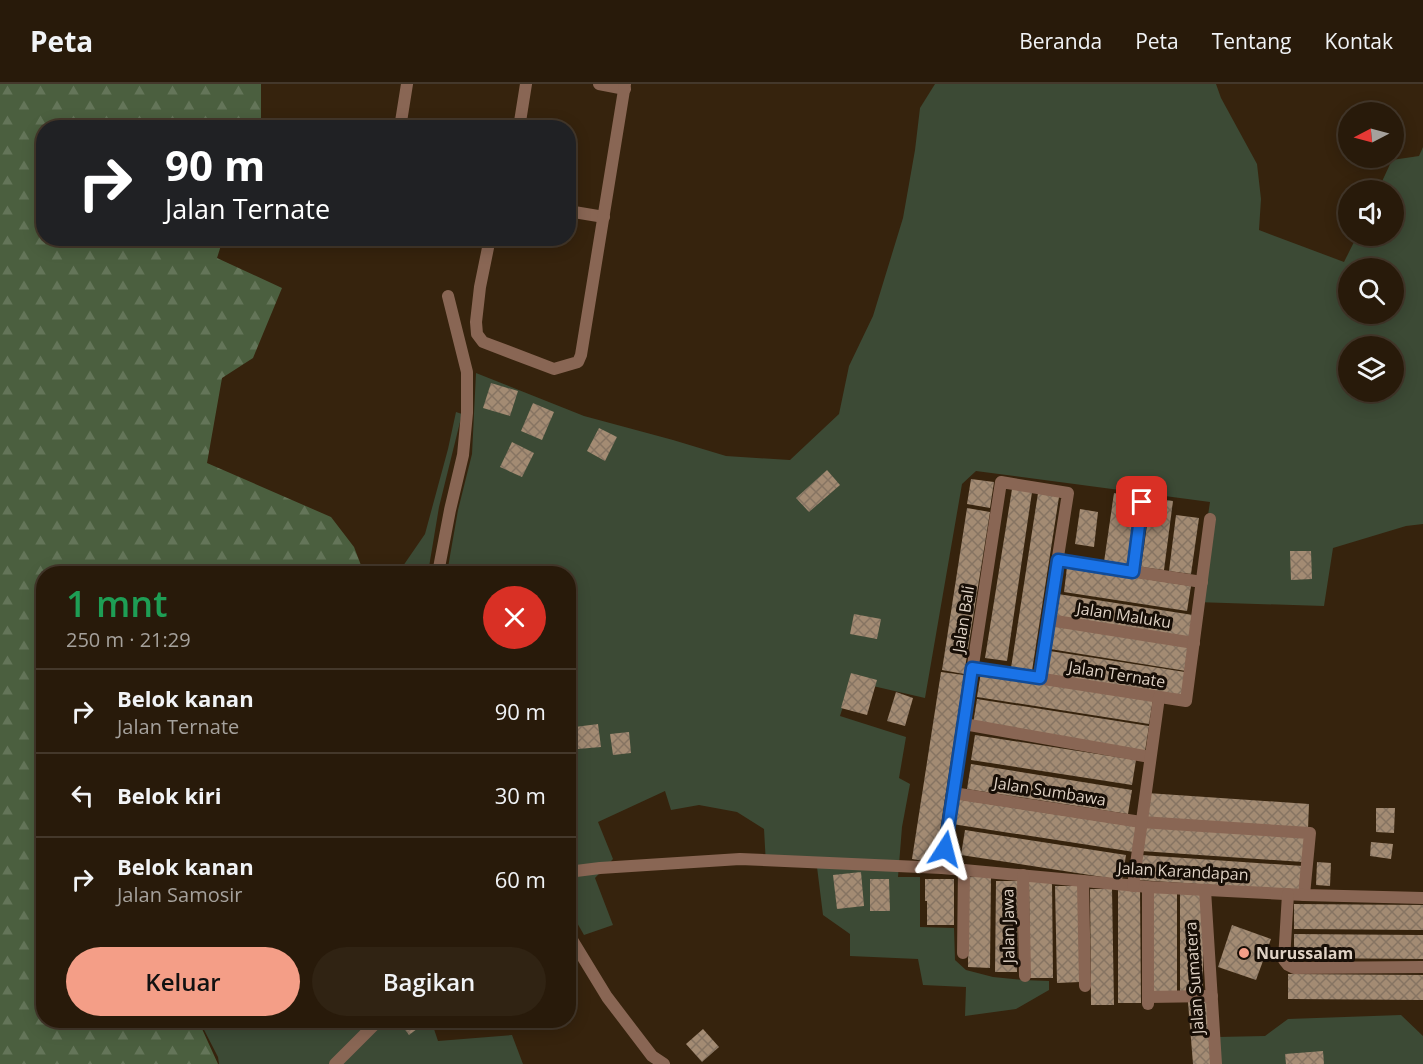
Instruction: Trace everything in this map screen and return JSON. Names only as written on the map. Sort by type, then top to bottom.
[{"type":"street","points":[[401,120],[407,84]]},
{"type":"street","points":[[520,120],[526,84]]},
{"type":"street","points":[[488,246],[476,322],[478,337],[483,342],[554,369],[578,362],[625,86],[599,84]]},
{"type":"street","points":[[576,212],[604,217]]},
{"type":"street","points":[[439,566],[463,455],[467,412],[467,372],[448,296]]},
{"type":"street","name":"Jalan Bali","points":[[942,868],[1001,482],[1068,493],[1058,560]]},
{"type":"street","points":[[1133,572],[1142,502]]},
{"type":"street","points":[[1194,644],[1210,519]]},
{"type":"street","points":[[1040,678],[1058,560],[1202,582]]},
{"type":"street","name":"Jalan Maluku","points":[[1048,620],[1194,644]]},
{"type":"street","name":"Jalan Ternate","points":[[972,668],[1186,701],[1194,644]]},
{"type":"street","points":[[1133,886],[1159,697]]},
{"type":"street","points":[[964,724],[1150,757]]},
{"type":"street","name":"Jalan Sumbawa","points":[[953,793],[1141,822],[1310,833],[1304,895]]},
{"type":"street","name":"Jalan Karandapan","points":[[576,871],[740,859],[942,868],[1148,887],[1423,898]]},
{"type":"street","points":[[963,953],[964,870]]},
{"type":"street","name":"Jalan Jawa","points":[[1023,875],[1025,976]]},
{"type":"street","points":[[1083,881],[1085,986]]},
{"type":"street","points":[[1148,887],[1148,1001],[1212,996]]},
{"type":"street","name":"Jalan Sumatera","points":[[1205,890],[1216,1064]]},
{"type":"street","points":[[1288,894],[1284,960],[1288,965],[1294,968],[1423,967]]},
{"type":"street","points":[[576,946],[607,997],[652,1056],[664,1064]]},
{"type":"street","points":[[335,1064],[371,1028]]},
{"type":"green space","points":[[0,84],[261,84],[261,120],[36,120],[36,246],[221,246],[217,258],[282,288],[253,358],[222,378],[207,463],[331,517],[354,547],[361,566],[36,566],[36,1028],[202,1028],[218,1064],[0,1064]]},
{"type":"green space","points":[[935,84],[1216,84],[1221,98],[1257,164],[1261,199],[1259,230],[1338,260],[1338,324],[1404,324],[1404,258],[1346,258],[1352,246],[1404,246],[1404,180],[1383,180],[1388,168],[1404,168],[1404,158],[1419,156],[1423,147],[1423,524],[1406,526],[1333,548],[1324,606],[1195,602],[1210,502],[976,471],[962,484],[925,698],[851,681],[840,716],[906,737],[899,778],[910,784],[902,827],[898,877],[920,877],[920,927],[954,928],[955,960],[966,970],[993,977],[1049,981],[1049,990],[1016,1009],[965,1016],[966,987],[923,985],[918,959],[850,956],[850,934],[823,915],[817,867],[766,865],[764,829],[737,812],[699,805],[671,810],[665,791],[598,822],[613,859],[595,878],[613,925],[584,935],[576,921],[576,566],[448,566],[458,510],[472,454],[476,373],[584,416],[726,456],[790,460],[839,414],[849,366],[873,316],[903,218],[920,108]]},
{"type":"green space","points":[[456,412],[462,414],[439,507],[429,566],[403,566],[425,534]]},
{"type":"green space","points":[[1401,1015],[1423,1036],[1423,1064],[1221,1064],[1218,1037],[1265,1036],[1288,1019]]},
{"type":"green space","points":[[203,1028],[434,1028],[438,1041],[512,1035],[523,1064],[219,1064],[218,1057]]},
{"type":"building","points":[[491,383],[518,391],[510,416],[483,408]]},
{"type":"building","points":[[533,403],[554,412],[542,440],[521,431]]},
{"type":"building","points":[[599,428],[617,437],[605,461],[587,451]]},
{"type":"building","points":[[512,442],[534,453],[522,477],[500,467]]},
{"type":"building","points":[[827,470],[840,485],[809,512],[796,498]]},
{"type":"building","points":[[971,479],[994,482],[990,508],[967,504]]},
{"type":"building","points":[[1012,489],[1032,492],[1007,661],[985,658]]},
{"type":"building","points":[[1038,493],[1059,497],[1032,671],[1011,668]]},
{"type":"building","points":[[1114,493],[1136,497],[1127,565],[1104,562]]},
{"type":"building","points":[[1151,498],[1173,501],[1164,570],[1141,567]]},
{"type":"building","points":[[967,508],[990,512],[964,674],[942,670]]},
{"type":"building","points":[[1080,509],[1098,512],[1094,547],[1075,544]]},
{"type":"building","points":[[1176,515],[1199,518],[1191,574],[1169,571]]},
{"type":"building","points":[[1290,551],[1311,551],[1312,579],[1291,580]]},
{"type":"building","points":[[1067,567],[1191,586],[1187,611],[1064,592]]},
{"type":"building","points":[[1058,594],[1193,615],[1189,640],[1054,618]]},
{"type":"building","points":[[854,614],[881,619],[877,639],[850,634]]},
{"type":"building","points":[[1054,624],[1190,645],[1186,671],[1050,649]]},
{"type":"building","points":[[1050,651],[1185,672],[1182,697],[1046,676]]},
{"type":"building","points":[[941,672],[964,675],[935,863],[912,859]]},
{"type":"building","points":[[981,672],[1153,699],[1149,724],[977,697]]},
{"type":"building","points":[[851,673],[877,680],[867,715],[841,708]]},
{"type":"building","points":[[896,692],[913,698],[905,726],[887,721]]},
{"type":"building","points":[[977,699],[1149,726],[1145,751],[973,724]]},
{"type":"building","points":[[598,724],[601,747],[578,749],[576,727]]},
{"type":"building","points":[[629,732],[631,753],[613,755],[610,734]]},
{"type":"building","points":[[975,735],[1136,760],[1132,785],[971,760]]},
{"type":"building","points":[[971,764],[1132,790],[1128,814],[967,789]]},
{"type":"building","points":[[1147,793],[1309,804],[1308,829],[1145,818]]},
{"type":"building","points":[[956,799],[1138,827],[1134,852],[952,824]]},
{"type":"building","points":[[1376,808],[1395,808],[1394,833],[1376,832]]},
{"type":"building","points":[[1143,826],[1305,837],[1303,862],[1141,851]]},
{"type":"building","points":[[965,830],[1126,855],[1122,880],[961,855]]},
{"type":"building","points":[[1371,842],[1393,844],[1391,859],[1370,856]]},
{"type":"building","points":[[1141,855],[1303,866],[1301,891],[1139,880]]},
{"type":"building","points":[[1317,862],[1331,863],[1330,886],[1316,885]]},
{"type":"building","points":[[861,872],[864,906],[837,909],[833,875]]},
{"type":"building","points":[[969,877],[991,877],[990,968],[968,967]]},
{"type":"building","points":[[870,879],[889,879],[890,911],[870,911]]},
{"type":"building","points":[[925,879],[954,879],[954,925],[927,925]]},
{"type":"building","points":[[996,881],[1018,881],[1017,972],[995,972]]},
{"type":"building","points":[[1029,881],[1052,881],[1053,978],[1030,978]]},
{"type":"building","points":[[1055,886],[1078,886],[1080,982],[1057,983]]},
{"type":"building","points":[[1090,889],[1112,889],[1114,1005],[1091,1005]]},
{"type":"building","points":[[1118,889],[1140,889],[1141,1003],[1118,1003]]},
{"type":"building","points":[[1154,893],[1177,893],[1177,991],[1154,991]]},
{"type":"building","points":[[1180,893],[1203,893],[1203,991],[1180,991]]},
{"type":"building","points":[[1294,904],[1423,905],[1423,930],[1294,929]]},
{"type":"building","name":"Nurussalam","points":[[1232,925],[1271,939],[1256,980],[1218,967]]},
{"type":"building","points":[[1294,934],[1423,935],[1423,959],[1294,958]]},
{"type":"building","points":[[1288,974],[1423,975],[1423,1000],[1288,999]]},
{"type":"building","points":[[1207,1001],[1212,1064],[1193,1064],[1188,1002]]},
{"type":"building","points":[[404,1028],[418,1028],[409,1035]]},
{"type":"building","points":[[703,1029],[719,1047],[702,1062],[686,1044]]},
{"type":"building","points":[[1323,1051],[1324,1064],[1286,1064],[1285,1054]]},
{"type":"place","name":"Nurussalam","points":[[1244,953]]},
{"type":"route","points":[[945,849],[972,668],[1040,678],[1058,560],[1133,572],[1142,502]]}]
